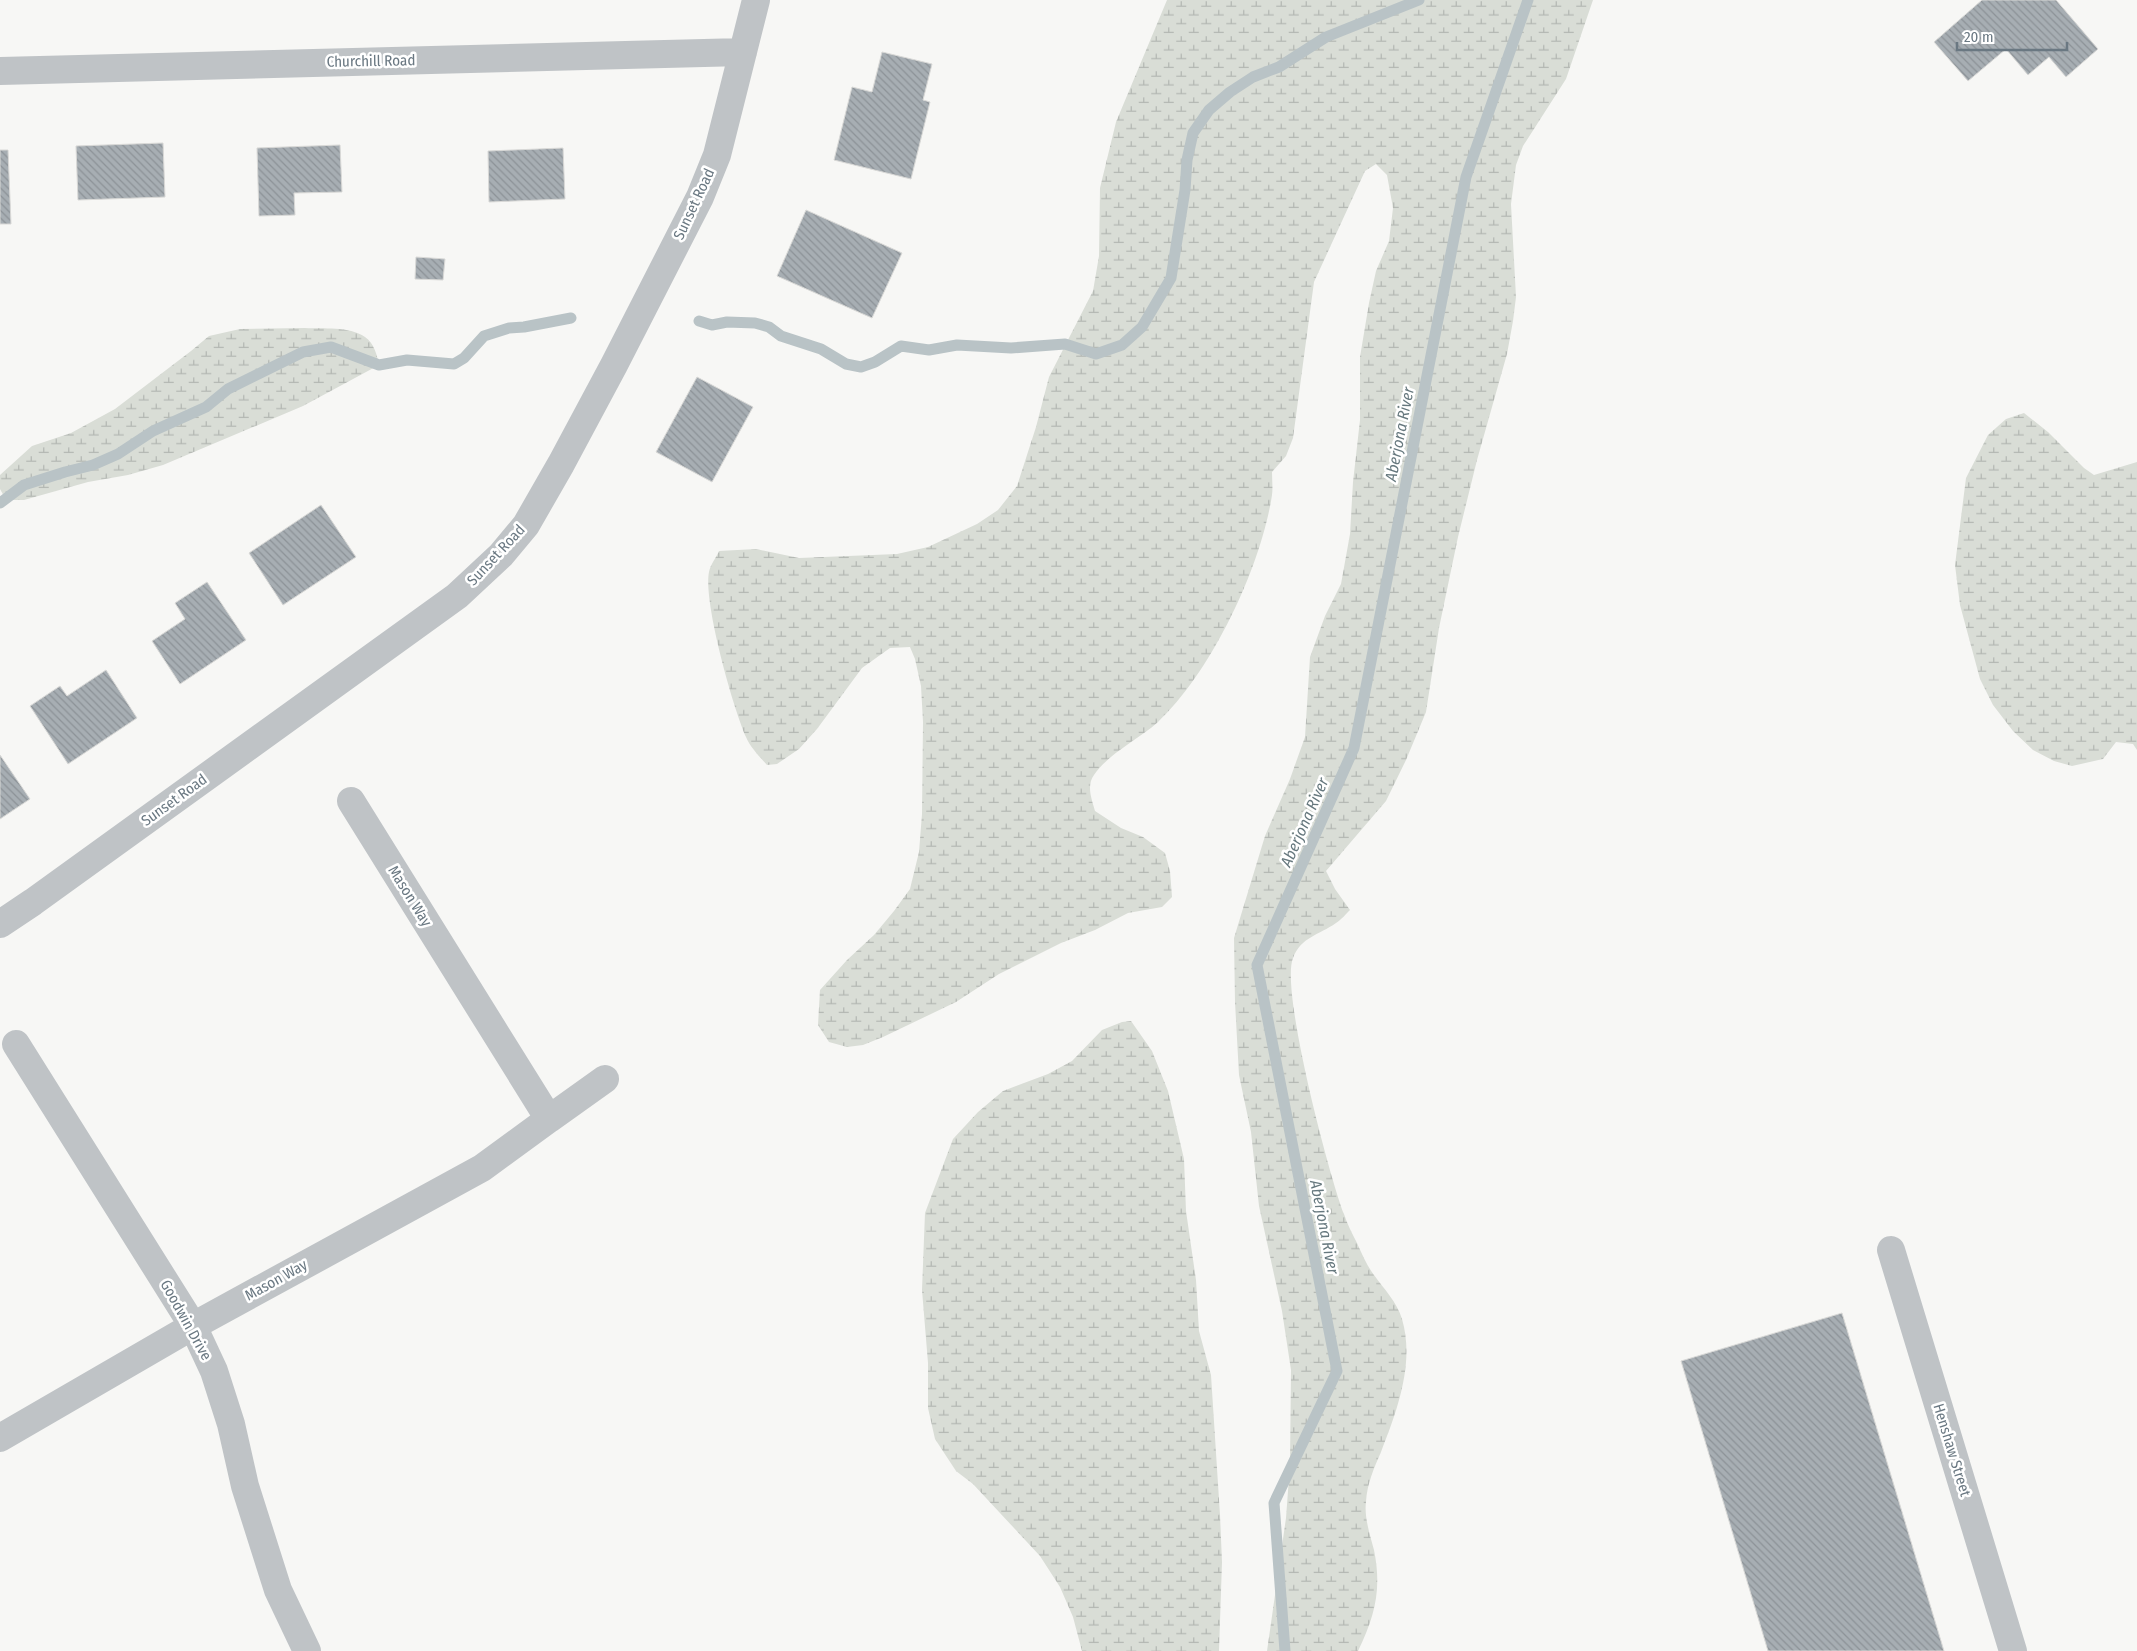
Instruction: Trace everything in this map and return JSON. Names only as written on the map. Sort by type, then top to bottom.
[{"type":"street","name":"Sunset Road","points":[[0,924],[457,596],[501,556],[526,525],[561,464],[700,197],[717,155],[756,0]]},
{"type":"street","name":"Churchill Road","points":[[0,71],[743,52]]},
{"type":"street","name":"Mason Way","points":[[350,801],[549,1119]]},
{"type":"street","name":"Goodwin Drive","points":[[16,1044],[193,1326],[214,1370],[231,1424],[245,1486],[278,1590],[307,1651]]},
{"type":"street","name":"Mason Way","points":[[0,1438],[193,1326],[482,1168],[605,1080]]},
{"type":"street","name":"Henshaw Street","points":[[1891,1250],[2013,1651]]},
{"type":"green space","points":[[1167,0],[1593,0],[1566,79],[1523,146],[1516,165],[1511,204],[1516,297],[1513,321],[1507,354],[1477,460],[1458,537],[1439,628],[1426,712],[1386,801],[1326,871],[1335,889],[1350,910],[1338,922],[1311,937],[1301,945],[1293,958],[1291,977],[1293,1006],[1299,1043],[1337,1193],[1347,1221],[1367,1264],[1394,1301],[1400,1313],[1405,1336],[1405,1370],[1398,1404],[1371,1476],[1367,1495],[1366,1514],[1374,1550],[1377,1590],[1373,1614],[1358,1651],[1267,1651],[1286,1518],[1290,1464],[1291,1370],[1282,1311],[1259,1206],[1251,1132],[1239,1075],[1234,938],[1265,836],[1290,779],[1305,737],[1310,657],[1325,616],[1341,584],[1350,534],[1353,482],[1360,420],[1360,357],[1376,271],[1389,241],[1393,208],[1387,175],[1376,164],[1365,171],[1314,282],[1293,438],[1286,456],[1272,472],[1272,495],[1266,523],[1257,554],[1231,616],[1215,647],[1178,701],[1150,729],[1100,767],[1090,784],[1090,793],[1095,811],[1121,828],[1143,837],[1165,853],[1170,871],[1172,897],[1162,907],[1128,913],[1095,930],[1061,943],[999,974],[956,1002],[883,1037],[863,1045],[847,1047],[829,1042],[818,1025],[820,990],[847,960],[874,935],[910,889],[919,852],[922,814],[923,722],[921,686],[915,659],[910,647],[890,648],[862,668],[817,729],[799,749],[777,764],[767,765],[755,752],[740,723],[720,654],[710,606],[709,572],[719,551],[756,549],[799,558],[897,554],[928,547],[977,524],[998,510],[1017,486],[1036,427],[1049,377],[1093,291],[1099,256],[1100,188],[1116,122]]},
{"type":"green space","points":[[240,329],[336,329],[359,333],[371,342],[379,365],[303,406],[163,465],[128,475],[88,482],[24,500],[6,500],[0,489],[0,475],[32,446],[71,433],[115,409],[209,336]]},
{"type":"green space","points":[[2024,413],[2048,432],[2084,468],[2094,475],[2137,462],[2137,750],[2133,744],[2116,742],[2103,759],[2072,766],[2054,761],[2033,750],[2013,731],[1993,705],[1980,679],[1960,605],[1955,565],[1966,478],[1988,435],[2006,419]]},
{"type":"green space","points":[[1131,1021],[1152,1051],[1168,1091],[1184,1159],[1186,1211],[1196,1280],[1199,1331],[1211,1375],[1222,1562],[1219,1651],[1082,1651],[1073,1617],[1060,1587],[1040,1556],[973,1484],[956,1471],[935,1439],[928,1408],[928,1363],[922,1290],[925,1213],[953,1139],[978,1112],[1003,1091],[1048,1074],[1072,1061],[1102,1030],[1122,1022]]},
{"type":"building","points":[[1982,0],[2056,0],[2098,49],[2066,77],[2049,57],[2028,75],[2006,49],[1968,81],[1934,42]]},
{"type":"building","points":[[882,52],[932,64],[923,100],[930,102],[911,179],[834,160],[852,87],[872,92]]},
{"type":"building","points":[[163,143],[165,197],[78,200],[76,146]]},
{"type":"building","points":[[340,145],[342,192],[294,193],[295,215],[259,216],[257,148]]},
{"type":"building","points":[[563,148],[565,199],[489,202],[488,151]]},
{"type":"building","points":[[0,150],[8,150],[11,224],[0,224]]},
{"type":"building","points":[[806,210],[902,253],[872,318],[777,276]]},
{"type":"building","points":[[416,257],[445,259],[443,280],[415,279]]},
{"type":"building","points":[[697,377],[753,407],[712,482],[656,452]]},
{"type":"building","points":[[321,505],[356,557],[283,605],[249,553]]},
{"type":"building","points":[[207,582],[246,640],[180,684],[152,641],[185,619],[175,603]]},
{"type":"building","points":[[106,670],[137,718],[68,764],[30,706],[60,686],[67,696]]},
{"type":"building","points":[[0,755],[30,799],[0,819]]},
{"type":"building","points":[[1842,1313],[1944,1651],[1768,1651],[1681,1361]]},
{"type":"waterway","points":[[699,321],[712,325],[727,322],[755,323],[769,327],[781,336],[821,349],[846,364],[861,367],[875,362],[901,346],[929,350],[957,345],[1011,348],[1065,344],[1096,354],[1122,345],[1142,327],[1171,278],[1185,190],[1187,160],[1193,133],[1209,110],[1230,92],[1253,77],[1279,67],[1326,37],[1419,0]]},
{"type":"waterway","name":"Aberjona River","points":[[1285,1651],[1274,1503],[1337,1371],[1257,965],[1354,748],[1466,177],[1528,0]]},
{"type":"waterway","points":[[0,503],[24,485],[93,465],[118,454],[153,431],[206,407],[228,389],[303,352],[331,347],[379,365],[407,360],[454,364],[464,358],[484,336],[509,328],[571,318]]}]
